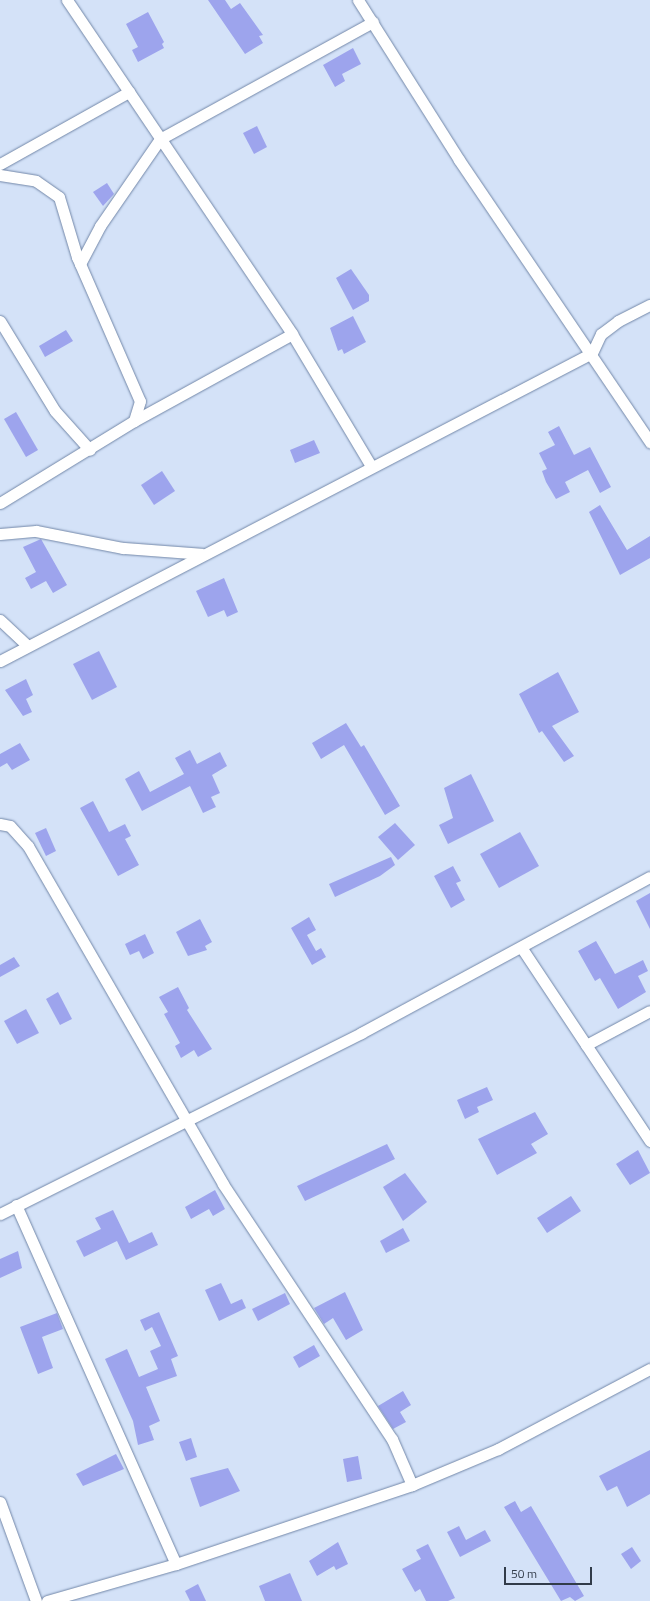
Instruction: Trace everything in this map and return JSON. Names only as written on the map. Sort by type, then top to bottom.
[{"type":"street","points":[[67,0],[292,334],[371,466]]},
{"type":"street","points":[[358,0],[460,160],[592,353],[650,442]]},
{"type":"street","points":[[80,264],[100,226],[160,139],[372,22]]},
{"type":"street","points":[[0,164],[129,92]]},
{"type":"street","points":[[0,175],[36,181],[59,197],[80,264],[140,402],[134,421]]},
{"type":"street","points":[[0,661],[371,466],[592,353],[601,334],[618,321],[650,305]]},
{"type":"street","points":[[0,321],[55,412],[90,450]]},
{"type":"street","points":[[0,503],[90,450],[134,421],[292,334]]},
{"type":"street","points":[[0,534],[36,531],[124,548],[203,554]]},
{"type":"street","points":[[0,620],[28,646]]},
{"type":"street","points":[[0,824],[10,826],[28,846],[223,1184],[392,1439],[412,1485]]},
{"type":"street","points":[[0,1214],[522,947],[650,878]]},
{"type":"street","points":[[522,947],[650,1141]]},
{"type":"street","points":[[586,1045],[650,1011]]},
{"type":"street","points":[[16,1205],[176,1564]]},
{"type":"street","points":[[47,1601],[176,1564],[412,1485],[498,1450],[650,1369]]},
{"type":"street","points":[[0,1502],[36,1601]]},
{"type":"building","points":[[208,0],[225,0],[231,9],[240,3],[263,35],[259,36],[263,43],[245,54]]},
{"type":"building","points":[[148,12],[164,42],[162,44],[164,48],[138,62],[132,50],[138,47],[126,24]]},
{"type":"building","points":[[353,48],[361,64],[342,74],[345,81],[335,87],[323,65]]},
{"type":"building","points":[[257,126],[267,147],[254,154],[243,133]]},
{"type":"building","points":[[107,183],[114,194],[103,206],[93,192]]},
{"type":"building","points":[[351,269],[369,295],[369,301],[353,310],[336,278]]},
{"type":"building","points":[[353,316],[366,342],[344,354],[342,349],[338,351],[330,328]]},
{"type":"building","points":[[66,330],[73,341],[45,357],[39,346]]},
{"type":"building","points":[[16,412],[38,450],[26,457],[4,419]]},
{"type":"building","points":[[559,426],[574,455],[590,447],[611,487],[600,493],[588,470],[565,482],[570,492],[556,499],[546,482],[542,471],[547,469],[539,453],[555,445],[548,432]]},
{"type":"building","points":[[314,440],[320,453],[295,463],[290,450]]},
{"type":"building","points":[[162,471],[175,491],[154,505],[141,485]]},
{"type":"building","points":[[600,505],[627,550],[650,536],[650,558],[620,575],[589,512]]},
{"type":"building","points":[[41,539],[67,585],[53,593],[46,581],[31,589],[25,578],[36,572],[23,547]]},
{"type":"building","points":[[224,578],[238,612],[227,617],[224,610],[208,617],[196,591]]},
{"type":"building","points":[[99,651],[117,687],[92,700],[73,664]]},
{"type":"building","points":[[558,672],[579,712],[552,726],[574,756],[564,762],[542,731],[539,733],[519,694]]},
{"type":"building","points":[[26,679],[33,695],[26,699],[32,712],[23,716],[5,690]]},
{"type":"building","points":[[346,723],[361,747],[364,745],[400,806],[385,815],[344,745],[321,759],[312,743]]},
{"type":"building","points":[[20,743],[30,760],[12,770],[7,763],[0,767],[0,754]]},
{"type":"building","points":[[190,750],[197,764],[220,752],[227,766],[212,775],[220,793],[211,797],[216,807],[203,813],[190,786],[142,811],[125,779],[139,771],[150,792],[184,774],[175,758]]},
{"type":"building","points":[[471,774],[494,821],[448,844],[439,825],[453,818],[444,788]]},
{"type":"building","points":[[93,801],[109,832],[125,824],[131,836],[125,839],[139,865],[118,876],[80,808]]},
{"type":"building","points":[[395,823],[415,845],[398,860],[378,837]]},
{"type":"building","points":[[46,828],[56,851],[46,856],[35,833]]},
{"type":"building","points":[[520,832],[539,866],[499,888],[480,854]]},
{"type":"building","points":[[391,857],[395,865],[380,876],[335,897],[329,884]]},
{"type":"building","points":[[453,866],[461,881],[456,883],[465,900],[451,908],[434,876]]},
{"type":"building","points":[[650,893],[650,929],[636,901]]},
{"type":"building","points":[[309,917],[316,930],[307,935],[316,951],[321,948],[326,957],[312,965],[291,928]]},
{"type":"building","points":[[200,919],[212,942],[205,946],[207,950],[188,956],[176,932]]},
{"type":"building","points":[[145,934],[154,953],[143,959],[139,951],[130,955],[125,944]]},
{"type":"building","points":[[596,941],[615,974],[643,960],[648,971],[638,976],[646,992],[618,1009],[600,978],[595,981],[578,951]]},
{"type":"building","points":[[14,957],[20,966],[0,977],[0,965]]},
{"type":"building","points":[[178,987],[189,1008],[187,1010],[212,1049],[198,1057],[194,1050],[181,1058],[175,1046],[180,1043],[164,1014],[168,1012],[159,997]]},
{"type":"building","points":[[58,992],[72,1019],[60,1025],[46,999]]},
{"type":"building","points":[[26,1009],[39,1033],[17,1044],[4,1021]]},
{"type":"building","points":[[487,1087],[493,1100],[477,1107],[479,1112],[465,1119],[457,1100]]},
{"type":"building","points":[[535,1112],[548,1134],[531,1144],[537,1153],[497,1175],[478,1139]]},
{"type":"building","points":[[387,1144],[395,1159],[305,1201],[297,1186]]},
{"type":"building","points":[[638,1150],[650,1173],[630,1185],[616,1164]]},
{"type":"building","points":[[405,1173],[427,1202],[403,1221],[383,1187]]},
{"type":"building","points":[[215,1190],[225,1209],[213,1216],[209,1209],[191,1219],[185,1207]]},
{"type":"building","points":[[571,1196],[581,1211],[547,1233],[537,1218]]},
{"type":"building","points":[[113,1210],[129,1243],[152,1232],[158,1245],[126,1260],[117,1241],[84,1257],[76,1241],[101,1229],[95,1218]]},
{"type":"building","points":[[403,1228],[410,1241],[386,1253],[380,1241]]},
{"type":"building","points":[[18,1251],[22,1268],[0,1278],[0,1259]]},
{"type":"building","points":[[221,1283],[231,1304],[242,1299],[246,1308],[219,1321],[205,1290]]},
{"type":"building","points":[[345,1292],[363,1330],[346,1340],[333,1318],[324,1324],[314,1308]]},
{"type":"building","points":[[285,1293],[290,1304],[258,1321],[252,1309]]},
{"type":"building","points":[[159,1312],[178,1356],[171,1359],[177,1376],[146,1387],[160,1421],[149,1426],[154,1440],[138,1445],[133,1421],[105,1359],[127,1349],[139,1377],[158,1369],[150,1351],[161,1346],[152,1327],[145,1331],[140,1320]]},
{"type":"building","points":[[57,1313],[63,1329],[42,1337],[53,1368],[38,1374],[20,1327]]},
{"type":"building","points":[[314,1345],[320,1356],[299,1368],[293,1357]]},
{"type":"building","points":[[403,1391],[411,1405],[400,1412],[406,1422],[393,1429],[378,1406]]},
{"type":"building","points":[[191,1438],[197,1457],[186,1461],[179,1442]]},
{"type":"building","points":[[650,1450],[650,1494],[627,1507],[617,1486],[607,1491],[599,1476]]},
{"type":"building","points":[[116,1454],[124,1469],[83,1486],[76,1474]]},
{"type":"building","points":[[358,1456],[362,1479],[347,1482],[343,1459]]},
{"type":"building","points":[[228,1468],[240,1491],[200,1507],[190,1478]]},
{"type":"building","points":[[515,1501],[521,1512],[531,1506],[584,1596],[575,1601],[570,1597],[561,1601],[504,1507]]},
{"type":"building","points":[[459,1526],[466,1540],[485,1530],[491,1541],[460,1557],[447,1532]]},
{"type":"building","points":[[338,1542],[348,1564],[336,1570],[334,1566],[317,1576],[309,1561]]},
{"type":"building","points":[[428,1544],[455,1598],[448,1601],[426,1601],[420,1589],[415,1592],[402,1569],[421,1559],[416,1550]]},
{"type":"building","points":[[632,1547],[641,1561],[631,1569],[621,1554]]},
{"type":"building","points":[[290,1573],[302,1601],[265,1601],[259,1586]]},
{"type":"building","points":[[198,1584],[206,1601],[190,1601],[185,1591]]}]
